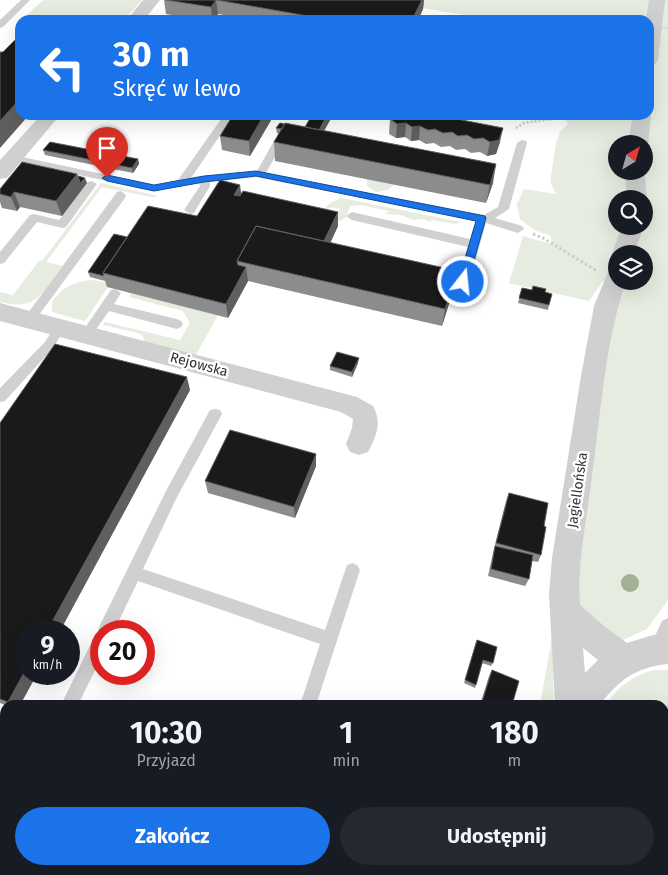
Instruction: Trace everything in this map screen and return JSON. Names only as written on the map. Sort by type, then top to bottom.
[{"type":"street","points":[[139,15],[152,0]]},
{"type":"street","points":[[654,27],[658,0]]},
{"type":"street","points":[[0,173],[47,120]]},
{"type":"street","points":[[639,135],[641,120]]},
{"type":"street","name":"Jagiellońska","points":[[571,700],[564,594],[576,486],[606,306],[612,290]]},
{"type":"street","name":"Rejowska","points":[[0,312],[358,408],[367,419],[360,444]]},
{"type":"street","points":[[565,611],[581,628],[624,659]]},
{"type":"street","points":[[583,700],[601,678],[624,659],[664,641]]},
{"type":"lane","points":[[0,25],[26,0]]},
{"type":"lane","points":[[181,184],[226,120]]},
{"type":"lane","points":[[260,174],[280,139]]},
{"type":"lane","points":[[463,282],[483,219],[503,209],[522,143]]},
{"type":"lane","points":[[13,158],[154,188],[204,179],[260,174],[483,219],[518,229]]},
{"type":"lane","points":[[190,210],[206,186],[204,179]]},
{"type":"lane","points":[[0,260],[34,218],[62,224],[92,184]]},
{"type":"lane","points":[[29,320],[122,195]]},
{"type":"lane","points":[[352,216],[474,244]]},
{"type":"lane","points":[[86,335],[115,293]]},
{"type":"lane","points":[[106,306],[178,324]]},
{"type":"lane","points":[[0,397],[48,345],[60,327]]},
{"type":"lane","points":[[111,620],[171,495],[215,414]]},
{"type":"lane","points":[[310,700],[352,570]]},
{"type":"lane","points":[[134,573],[329,639]]},
{"type":"lane","points":[[72,700],[90,663]]},
{"type":"path","points":[[516,128],[524,124],[548,120]]},
{"type":"path","points":[[518,229],[543,238],[608,275]]},
{"type":"shaded area","points":[[43,0],[142,0],[128,15],[27,15]]},
{"type":"shaded area","points":[[374,0],[655,0],[653,15],[464,15]]},
{"type":"shaded area","points":[[661,0],[668,0],[668,600],[647,629],[623,640],[599,635],[578,608],[584,486],[618,290],[653,290],[653,245],[633,245],[639,235],[653,235],[653,190],[644,190],[644,180],[653,180],[653,135],[646,135],[648,120],[654,120],[654,46]]},
{"type":"shaded area","points":[[565,120],[637,120],[635,135],[608,135],[608,180],[632,180],[633,190],[608,190],[608,235],[624,235],[620,245],[608,245],[608,278],[602,282],[589,301],[509,283],[523,236],[551,244],[551,236],[534,230],[520,219],[517,204],[524,189],[556,194],[551,183],[551,176],[556,143],[560,132],[568,124]]},
{"type":"shaded area","points":[[367,179],[394,185],[388,190],[376,192],[367,186]]},
{"type":"shaded area","points":[[101,183],[159,196],[151,197],[102,187],[46,262],[62,266],[44,292],[31,302],[23,304],[0,302],[0,292],[13,295],[39,261],[42,261]]},
{"type":"shaded area","points":[[341,198],[461,222],[455,224],[432,220],[430,222],[423,219],[414,220],[401,215],[386,214],[389,211],[361,205],[350,206],[346,217],[340,221],[335,219],[340,209],[332,207],[325,210],[330,203]]},
{"type":"shaded area","points":[[94,280],[110,284],[85,321],[52,311],[52,302],[60,292],[75,283]]},
{"type":"shaded area","points":[[131,293],[218,315],[195,357],[145,342],[142,335],[138,333],[103,325],[105,322],[180,340],[190,323],[183,311],[129,297]]},
{"type":"shaded area","points":[[552,638],[554,700],[541,700]]},
{"type":"shaded area","points":[[654,670],[668,670],[668,700],[609,700],[621,687],[640,675]]},
{"type":"building","points":[[166,0],[216,0],[211,7]]},
{"type":"building","points":[[217,0],[422,0],[414,15],[302,15]]},
{"type":"building","points":[[15,40],[15,104],[0,121],[0,52],[3,52]]},
{"type":"building","points":[[230,120],[261,120],[249,141],[220,136]]},
{"type":"building","points":[[309,120],[324,120],[319,130],[305,127]]},
{"type":"building","points":[[391,120],[462,120],[503,128],[499,140],[490,142],[483,138],[474,139],[467,135],[458,136],[452,132],[443,133],[420,126],[412,127],[406,123],[397,124]]},
{"type":"building","points":[[280,123],[285,124],[282,129],[276,128]]},
{"type":"building","points":[[285,123],[496,164],[490,185],[274,142]]},
{"type":"building","points":[[50,142],[138,159],[132,168],[43,150]]},
{"type":"building","points":[[22,162],[77,174],[56,201],[14,192],[11,197],[0,194],[0,189]]},
{"type":"building","points":[[78,176],[85,178],[80,183]]},
{"type":"building","points":[[220,180],[240,185],[234,195],[240,196],[243,191],[338,212],[324,241],[256,226],[237,261],[238,265],[246,267],[226,304],[103,273],[148,206],[197,216]]},
{"type":"building","points":[[256,226],[458,271],[445,309],[237,261]]},
{"type":"building","points":[[114,234],[127,237],[103,273],[104,276],[88,272]]},
{"type":"building","points":[[533,286],[546,289],[545,292],[552,294],[549,305],[519,298],[522,288],[532,290]]},
{"type":"building","points":[[55,344],[187,377],[53,620],[15,620],[15,685],[17,685],[9,700],[0,699],[0,423]]},
{"type":"building","points":[[337,352],[359,358],[352,372],[330,366]]},
{"type":"building","points":[[230,430],[316,454],[294,507],[205,481]]},
{"type":"building","points":[[509,493],[548,503],[541,555],[496,543]]},
{"type":"building","points":[[495,546],[533,555],[529,579],[491,569]]},
{"type":"building","points":[[477,640],[497,647],[493,663],[483,660],[476,685],[465,680]]},
{"type":"building","points":[[492,670],[519,681],[513,700],[483,700]]},
{"type":"waterway","points":[[659,28],[668,28]]},
{"type":"route","points":[[107,178],[154,188],[204,179],[256,174],[482,218],[463,282]]}]
